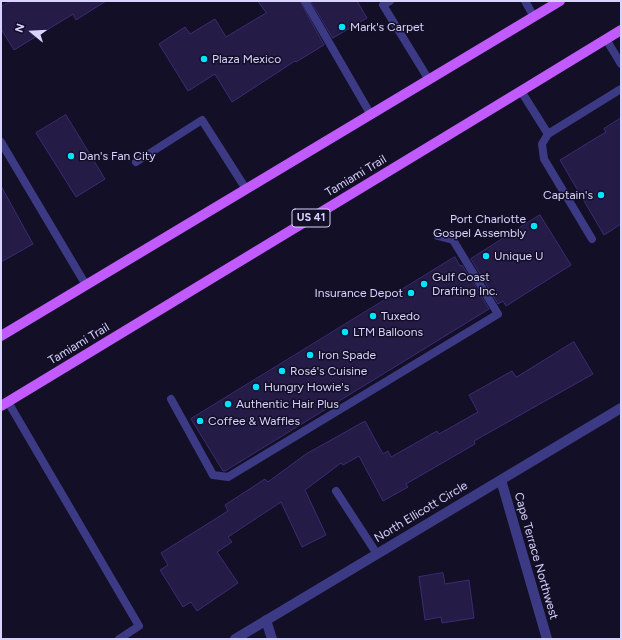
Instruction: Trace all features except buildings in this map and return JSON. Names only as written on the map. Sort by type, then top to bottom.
[{"type":"main road","points":[[1,336],[560,1]]},
{"type":"main road","name":"Tamiami Trail","points":[[5,404],[621,30]]},
{"type":"street","name":"North Ellicott Circle","points":[[235,639],[621,408]]},
{"type":"street","name":"Cape Terrace Northwest","points":[[501,480],[547,639]]},
{"type":"street","points":[[266,620],[272,639]]},
{"type":"lane","points":[[305,1],[371,114]]},
{"type":"lane","points":[[390,1],[383,5],[429,80]]},
{"type":"lane","points":[[525,1],[534,17]]},
{"type":"lane","points":[[606,39],[621,64]]},
{"type":"lane","points":[[592,239],[544,159],[542,144],[548,134],[621,89]]},
{"type":"lane","points":[[521,91],[548,134]]},
{"type":"lane","points":[[136,162],[202,120],[246,189]]},
{"type":"lane","points":[[1,142],[86,285]]},
{"type":"lane","points":[[170,399],[213,476],[228,477],[498,314],[453,240],[438,236]]},
{"type":"lane","points":[[5,404],[139,626],[119,639]]},
{"type":"lane","points":[[336,490],[377,554]]},
{"type":"place","name":"Mark's Carpet","points":[[342,27]]},
{"type":"place","name":"Plaza Mexico","points":[[204,59]]},
{"type":"place","name":"Dan's Fan City","points":[[71,156]]},
{"type":"place","name":"Captain's","points":[[601,195]]},
{"type":"place","name":"Port Charlotte Gospel Assembly","points":[[534,226]]},
{"type":"place","name":"Unique U","points":[[486,256]]},
{"type":"place","name":"Gulf Coast Drafting Inc.","points":[[424,284]]},
{"type":"place","name":"Insurance Depot","points":[[411,293]]},
{"type":"place","name":"Tuxedo","points":[[373,316]]},
{"type":"place","name":"LTM Balloons","points":[[345,332]]},
{"type":"place","name":"Iron Spade","points":[[310,355]]},
{"type":"place","name":"Rosé's Cuisine","points":[[282,371]]},
{"type":"place","name":"Hungry Howie's","points":[[256,387]]},
{"type":"place","name":"Authentic Hair Plus","points":[[228,404]]},
{"type":"place","name":"Coffee & Waffles","points":[[200,421]]}]
